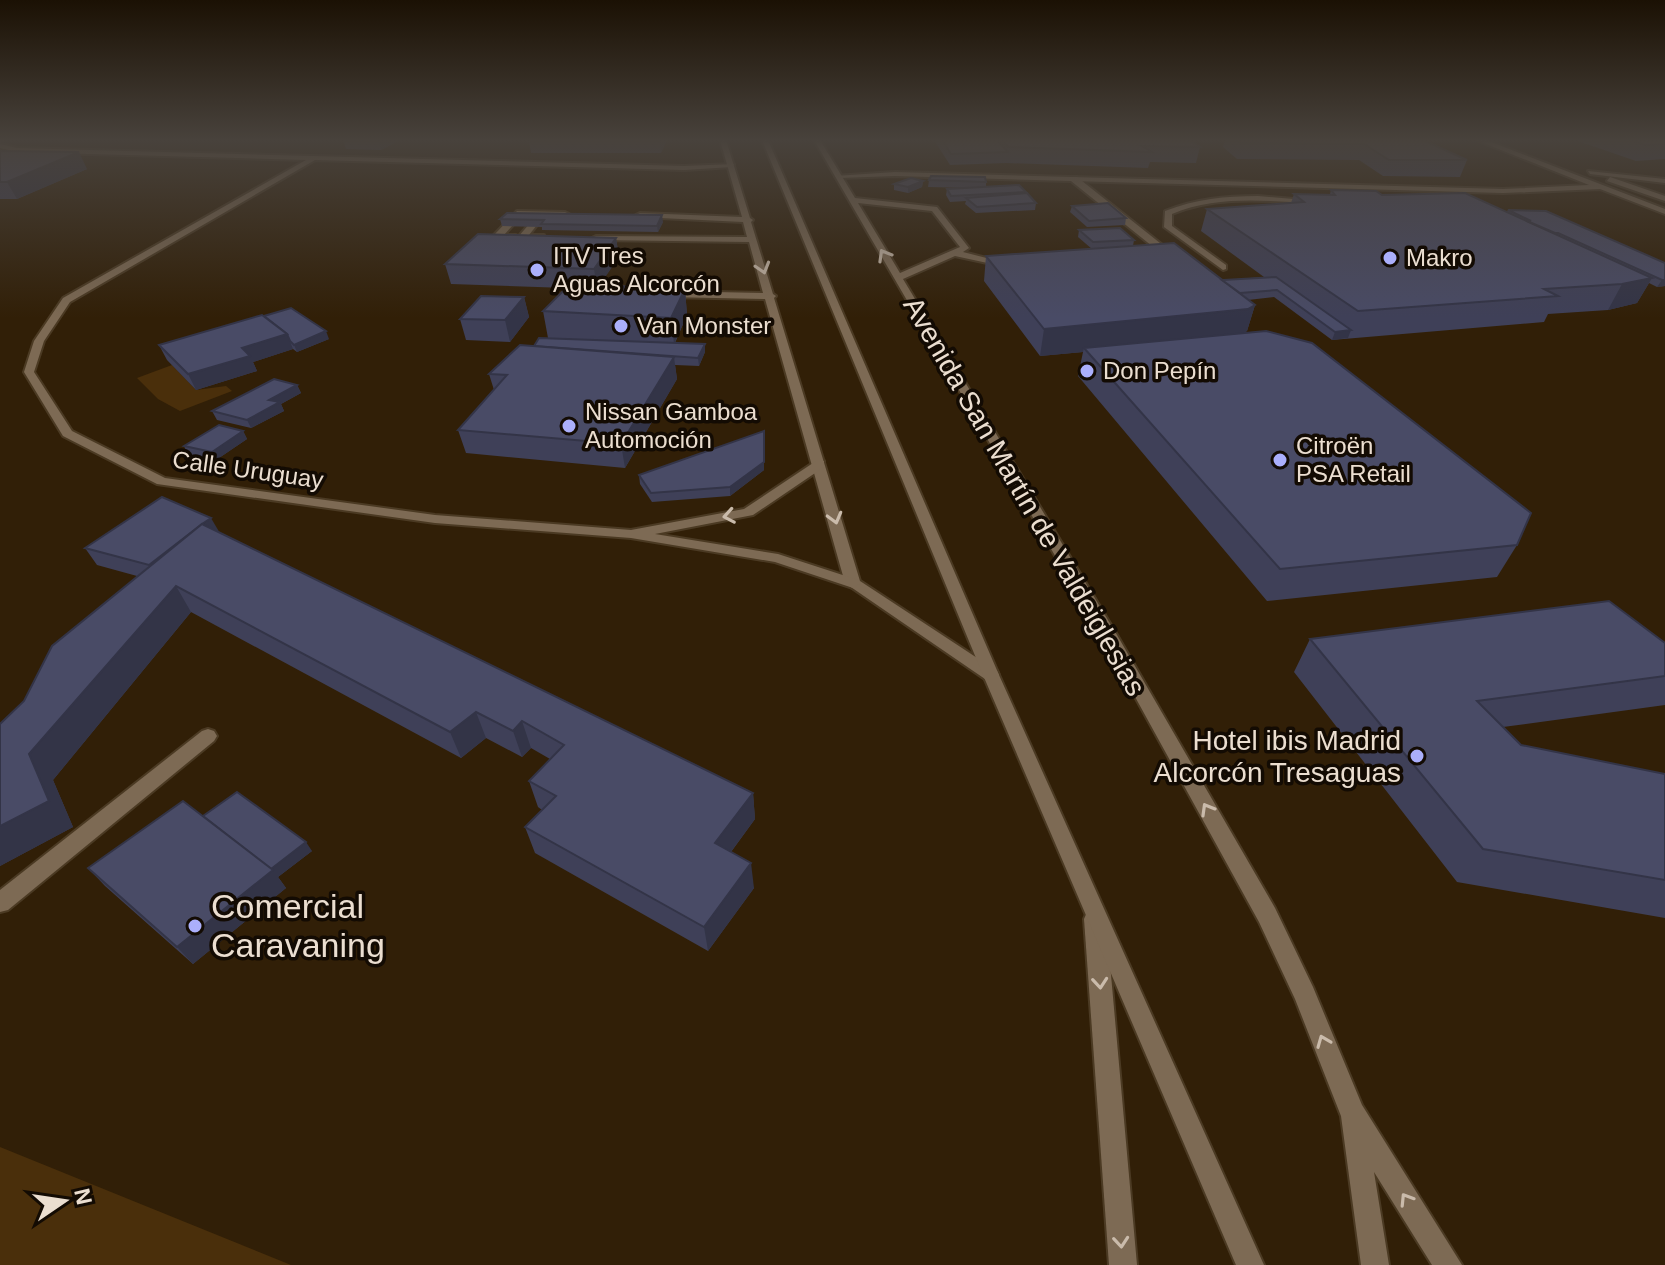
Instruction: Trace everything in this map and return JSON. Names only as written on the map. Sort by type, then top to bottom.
[{"type":"street","name":"Calle Uruguay","points":[[242,199],[66,300],[39,341],[29,372],[67,433],[162,481],[435,519],[631,534],[778,558],[853,583]]},
{"type":"street","points":[[743,199],[853,583],[991,675]]},
{"type":"street","points":[[790,199],[991,675],[1250,1265]]},
{"type":"street","points":[[1099,199],[1162,249],[1158,255],[1143,257]]},
{"type":"street","points":[[1212,199],[1186,204],[1168,213],[1168,227],[1223,267]]},
{"type":"street","points":[[1254,199],[1325,201]]},
{"type":"street","points":[[1632,199],[1665,212]]},
{"type":"street","points":[[852,200],[934,209],[965,248],[897,278]]},
{"type":"street","name":"Avenida San Martín de Valdeiglesias","points":[[852,200],[1101,622],[1267,915],[1305,995],[1353,1114],[1448,1265]]},
{"type":"street","points":[[552,235],[497,237],[520,213],[563,217],[581,214]]},
{"type":"street","points":[[522,237],[543,213]]},
{"type":"street","points":[[627,215],[654,219],[749,220]]},
{"type":"street","points":[[590,238],[614,235],[754,240]]},
{"type":"street","points":[[955,253],[1017,266]]},
{"type":"street","points":[[653,294],[771,296]]},
{"type":"street","name":"Calle Uruguay","points":[[631,534],[748,512],[820,464]]},
{"type":"street","points":[[0,903],[208,736]]},
{"type":"street","points":[[1094,905],[1123,1265]]},
{"type":"street","name":"Avenida San Martín de Valdeiglesias","points":[[1353,1114],[1375,1265]]},
{"type":"shaded area","points":[[172,365],[196,390],[226,386],[232,391],[180,411],[158,399],[137,378]]},
{"type":"shaded area","points":[[0,1147],[291,1265],[0,1265]]},
{"type":"building","points":[[967,199],[1032,199],[1036,203],[977,207]]},
{"type":"building","name":"Makro","points":[[1300,199],[1478,199],[1652,278],[1622,284],[1544,289],[1558,296],[1358,311],[1207,209],[1304,202]]},
{"type":"building","points":[[1108,203],[1126,218],[1089,221],[1072,206]]},
{"type":"building","points":[[1508,210],[1546,211],[1665,263],[1665,280],[1527,221],[1531,221]]},
{"type":"building","points":[[507,213],[662,215],[657,226],[541,224],[544,220],[500,219]]},
{"type":"building","points":[[1120,228],[1134,240],[1093,242],[1079,230]]},
{"type":"building","points":[[478,234],[616,238],[594,269],[445,264]]},
{"type":"building","points":[[1174,243],[1255,305],[1248,309],[1044,329],[986,256]]},
{"type":"building","points":[[1276,277],[1351,330],[1335,332],[1277,290],[1240,293],[1222,280]]},
{"type":"building","points":[[570,284],[685,289],[671,318],[543,311]]},
{"type":"building","points":[[481,296],[524,297],[505,320],[460,319]]},
{"type":"building","points":[[291,308],[326,331],[294,345],[287,334],[264,316]]},
{"type":"building","points":[[262,315],[287,334],[242,348],[250,356],[188,374],[159,345]]},
{"type":"building","name":"Citroën PSA Retail","points":[[1266,331],[1312,343],[1531,513],[1517,545],[1280,569],[1084,348]]},
{"type":"building","points":[[539,338],[705,344],[698,358],[534,346]]},
{"type":"building","name":"Nissan Gamboa Automoción","points":[[520,345],[674,357],[621,444],[458,430],[507,375],[489,374]]},
{"type":"building","points":[[274,379],[297,385],[269,400],[280,402],[247,420],[212,411]]},
{"type":"building","points":[[219,425],[243,431],[212,452],[184,446]]},
{"type":"building","points":[[764,431],[764,462],[730,487],[651,493],[639,475]]},
{"type":"building","points":[[162,497],[211,518],[149,565],[85,548]]},
{"type":"building","points":[[202,524],[753,793],[715,843],[751,863],[704,927],[525,827],[556,796],[529,781],[564,745],[522,721],[513,731],[476,712],[450,732],[176,586],[29,754],[49,801],[0,826],[0,724],[24,701],[52,646]]},
{"type":"building","name":"Hotel ibis Madrid Alcorcón Tresaguas","points":[[1609,601],[1665,643],[1665,676],[1477,701],[1521,745],[1665,774],[1665,880],[1483,849],[1310,639]]},
{"type":"building","points":[[237,792],[306,842],[271,869],[203,816]]},
{"type":"building","name":"Comercial Caravaning","points":[[183,801],[273,870],[177,947],[88,868]]},
{"type":"place","name":"Makro","points":[[1390,258]]},
{"type":"place","name":"ITV Tres Aguas Alcorcón","points":[[537,270]]},
{"type":"place","name":"Van Monster","points":[[621,326]]},
{"type":"place","name":"Don Pepín","points":[[1087,371]]},
{"type":"place","name":"Nissan Gamboa Automoción","points":[[569,426]]},
{"type":"place","name":"Citroën PSA Retail","points":[[1280,460]]},
{"type":"place","name":"Hotel ibis Madrid Alcorcón Tresaguas","points":[[1417,756]]},
{"type":"place","name":"Comercial Caravaning","points":[[195,926]]}]
